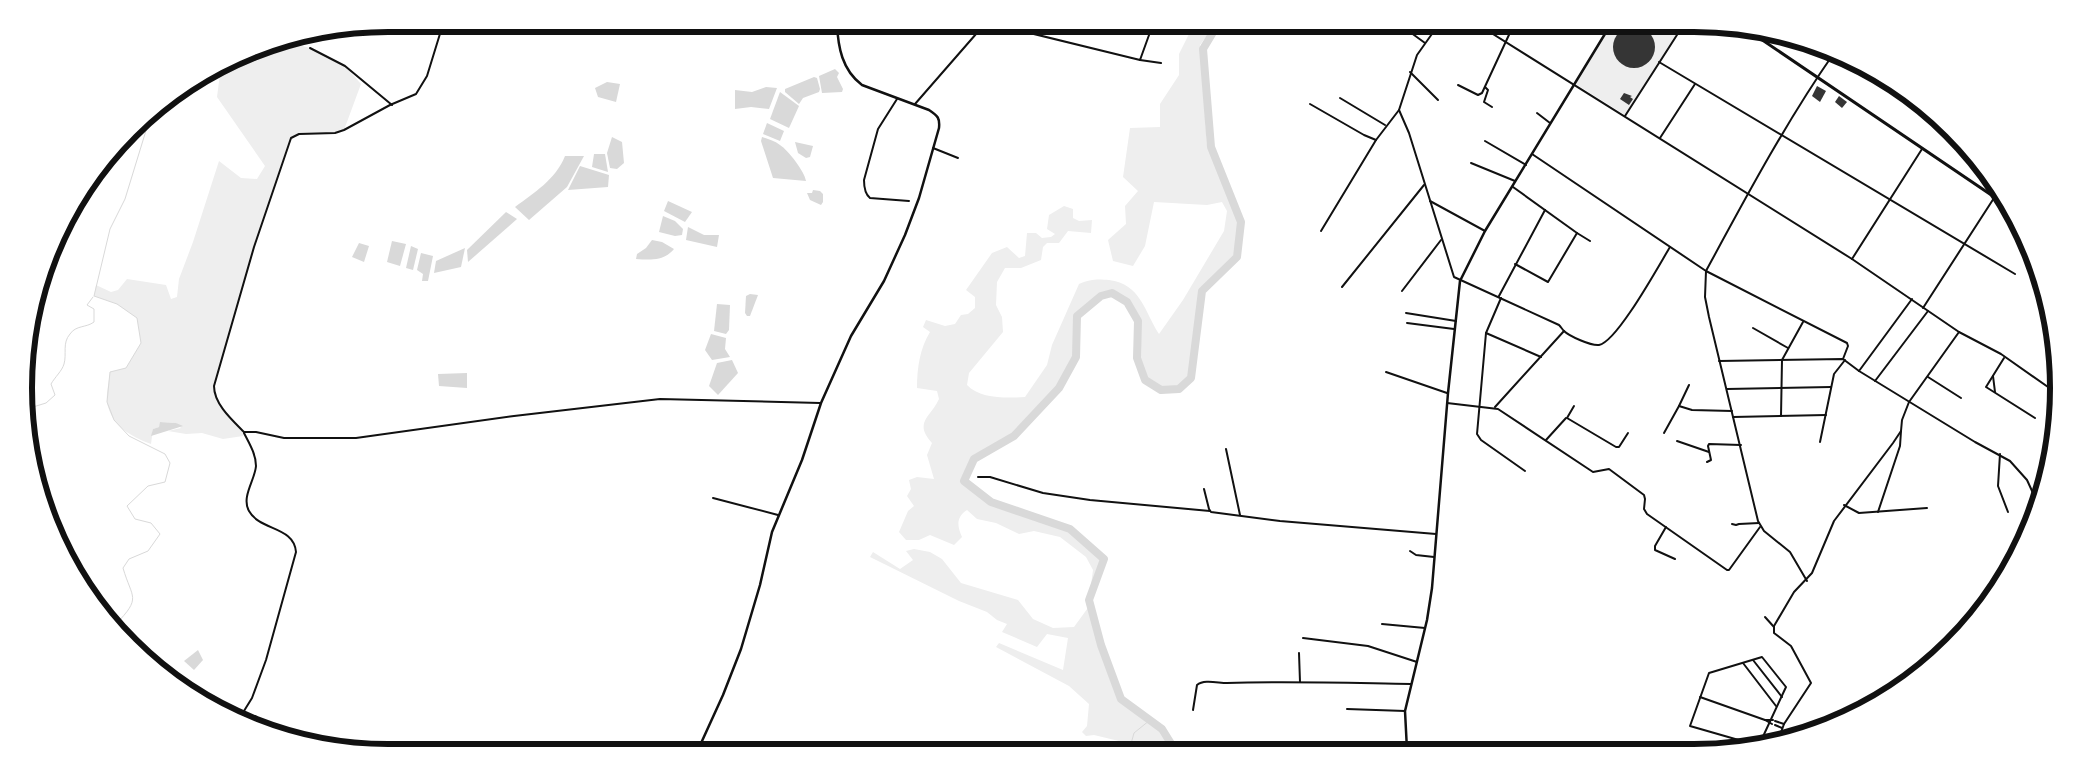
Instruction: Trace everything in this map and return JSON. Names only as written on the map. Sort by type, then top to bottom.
[{"type":"highway","points":[[1760,38],[1994,197]]},
{"type":"street","points":[[243,712],[252,698],[266,660],[296,552],[292,539],[250,513],[247,507],[247,496],[256,467],[255,457],[244,432],[217,401],[214,393],[214,386],[254,247],[291,138],[299,134],[335,133],[344,130],[409,98],[421,88],[427,76],[441,32]]},
{"type":"street","points":[[701,744],[741,649],[778,515],[802,460],[821,403],[851,336],[884,281],[905,235],[919,198],[940,120],[937,115],[915,104],[862,85],[854,79],[840,53],[838,32]]},
{"type":"street","points":[[915,104],[977,32]]},
{"type":"street","points":[[1025,32],[1140,60],[1161,63]]},
{"type":"street","points":[[1140,60],[1150,32]]},
{"type":"street","points":[[1410,32],[1425,43]]},
{"type":"street","points":[[1321,231],[1376,140],[1399,110],[1417,55],[1433,32]]},
{"type":"street","points":[[1491,32],[1852,259],[1959,332],[2004,357],[2050,387]]},
{"type":"street","points":[[1458,85],[1480,95],[1510,32]]},
{"type":"street","points":[[1407,744],[1405,711],[1425,628],[1432,588],[1447,403],[1460,281],[1485,230],[1513,187],[1606,32]]},
{"type":"street","points":[[1625,116],[1679,32]]},
{"type":"street","points":[[310,48],[345,66],[392,105]]},
{"type":"street","points":[[1807,581],[1790,552],[1760,527],[1727,389],[1718,361],[1705,297],[1706,271],[1748,194],[1817,77],[1829,59]]},
{"type":"street","points":[[1659,62],[2015,274]]},
{"type":"street","points":[[1410,72],[1438,100]]},
{"type":"street","points":[[1660,138],[1695,84]]},
{"type":"street","points":[[1485,87],[1488,90],[1484,102],[1492,106]]},
{"type":"street","points":[[1340,98],[1386,126]]},
{"type":"street","points":[[897,99],[878,128],[864,180],[864,187],[870,198],[909,201]]},
{"type":"street","points":[[1310,104],[1376,140]]},
{"type":"street","points":[[1399,110],[1409,133],[1452,274],[1460,281],[1500,297],[1559,325],[1564,331],[1589,344],[1597,346],[1604,344],[1632,309],[1670,247]]},
{"type":"street","points":[[1538,113],[1550,123]]},
{"type":"street","points":[[1485,141],[1526,165]]},
{"type":"street","points":[[933,148],[958,158]]},
{"type":"street","points":[[1852,259],[1923,149]]},
{"type":"street","points":[[1532,154],[1706,271],[1847,343],[1848,346],[1844,359],[1834,374],[1820,442]]},
{"type":"street","points":[[1472,163],[1516,182]]},
{"type":"street","points":[[1342,288],[1424,185]]},
{"type":"street","points":[[1513,187],[1590,241]]},
{"type":"street","points":[[1923,308],[1994,197]]},
{"type":"street","points":[[1430,202],[1485,230]]},
{"type":"street","points":[[1525,471],[1479,438],[1480,406],[1486,333],[1515,264],[1545,210]]},
{"type":"street","points":[[1515,264],[1548,282],[1577,233]]},
{"type":"street","points":[[1402,291],[1441,240]]},
{"type":"street","points":[[1858,370],[1912,299]]},
{"type":"street","points":[[1875,382],[1928,311]]},
{"type":"street","points":[[1406,313],[1456,321]]},
{"type":"street","points":[[1781,416],[1782,360],[1803,322]]},
{"type":"street","points":[[1407,323],[1454,329]]},
{"type":"street","points":[[1753,328],[1789,348]]},
{"type":"street","points":[[1494,407],[1564,331]]},
{"type":"street","points":[[1878,512],[1900,446],[1902,420],[1909,402],[1959,332]]},
{"type":"street","points":[[1486,333],[1542,357]]},
{"type":"street","points":[[2004,357],[1986,386],[2035,418]]},
{"type":"street","points":[[1718,361],[1844,359],[1875,382],[2010,461],[2027,480],[2034,495]]},
{"type":"street","points":[[1386,372],[1448,393]]},
{"type":"street","points":[[1992,376],[1995,392]]},
{"type":"street","points":[[1928,377],[1961,398]]},
{"type":"street","points":[[1664,433],[1689,385]]},
{"type":"street","points":[[1727,389],[1831,387]]},
{"type":"street","points":[[244,432],[256,432],[284,438],[356,438],[522,415],[660,399],[821,403]]},
{"type":"street","points":[[1447,403],[1494,407],[1593,472],[1609,469],[1627,481],[1645,498],[1644,509],[1647,514],[1713,562],[1728,570],[1760,527]]},
{"type":"street","points":[[1546,440],[1567,418],[1574,406]]},
{"type":"street","points":[[1679,406],[1692,410],[1732,412]]},
{"type":"street","points":[[1734,417],[1826,415]]},
{"type":"street","points":[[1567,418],[1616,447],[1619,446],[1628,433]]},
{"type":"street","points":[[1781,732],[1784,724],[1811,683],[1791,646],[1774,633],[1774,627],[1794,592],[1807,581],[1816,566],[1834,521],[1844,505],[1901,431]]},
{"type":"street","points":[[1677,441],[1709,452]]},
{"type":"street","points":[[1707,462],[1711,460],[1709,444],[1740,445]]},
{"type":"street","points":[[1226,449],[1240,516]]},
{"type":"street","points":[[2000,454],[1998,486],[2000,496],[2008,512]]},
{"type":"street","points":[[978,477],[990,477],[1043,493],[1090,500],[1210,511],[1280,521],[1436,534]]},
{"type":"street","points":[[1204,489],[1210,511]]},
{"type":"street","points":[[713,498],[778,515]]},
{"type":"street","points":[[1844,505],[1859,514],[1927,508]]},
{"type":"street","points":[[1732,524],[1736,526],[1739,524],[1759,523]]},
{"type":"street","points":[[1666,527],[1654,546],[1655,550],[1675,560]]},
{"type":"street","points":[[1410,551],[1416,555],[1434,557]]},
{"type":"street","points":[[1764,617],[1774,627]]},
{"type":"street","points":[[1382,624],[1425,628]]},
{"type":"street","points":[[1303,638],[1368,646],[1417,662]]},
{"type":"street","points":[[1299,653],[1300,682]]},
{"type":"street","points":[[1739,740],[1690,727],[1709,673],[1763,657],[1786,687],[1776,706],[1773,720],[1768,723],[1762,737]]},
{"type":"street","points":[[1753,660],[1782,697]]},
{"type":"street","points":[[1743,663],[1776,706]]},
{"type":"street","points":[[1193,710],[1197,685],[1202,682],[1412,684]]},
{"type":"street","points":[[1700,697],[1765,720],[1773,720],[1784,724]]},
{"type":"street","points":[[1347,710],[1405,711]]},
{"type":"street","points":[[1765,720],[1783,729]]},
{"type":"shaded area","points":[[1190,32],[1209,32],[1200,45],[1207,146],[1229,200],[1241,222],[1237,257],[1202,291],[1191,378],[1179,389],[1161,390],[1145,380],[1137,358],[1138,321],[1127,302],[1112,293],[1101,296],[1077,316],[1076,357],[1059,388],[1014,436],[974,459],[964,480],[991,502],[1070,529],[1104,559],[1089,600],[1093,570],[1086,557],[1060,537],[1034,531],[1019,534],[996,523],[977,519],[967,510],[958,522],[962,537],[954,545],[930,535],[919,540],[906,540],[899,532],[908,511],[914,506],[907,496],[911,489],[909,480],[917,477],[934,479],[927,455],[932,443],[924,430],[924,425],[925,420],[939,399],[937,391],[917,388],[920,358],[930,332],[923,327],[926,320],[945,326],[955,324],[961,315],[968,314],[975,308],[975,297],[966,290],[992,253],[1007,247],[1019,258],[1025,256],[1027,233],[1036,233],[1042,238],[1051,237],[1055,234],[1047,229],[1049,215],[1064,206],[1073,209],[1073,218],[1079,221],[1092,220],[1091,233],[1068,231],[1059,243],[1047,243],[1043,247],[1041,260],[1021,268],[1005,268],[997,282],[996,305],[1002,317],[1003,332],[969,373],[967,385],[972,390],[986,395],[1025,397],[1047,365],[1052,345],[1079,284],[1091,280],[1109,280],[1128,287],[1140,300],[1159,334],[1183,300],[1224,231],[1227,211],[1222,202],[1207,205],[1154,202],[1145,246],[1133,266],[1113,261],[1108,240],[1126,224],[1125,206],[1138,191],[1123,177],[1130,128],[1160,127],[1160,104],[1179,75],[1179,54]]},
{"type":"shaded area","points":[[1607,32],[1678,32],[1625,115],[1574,83]]},
{"type":"shaded area","points":[[298,45],[310,48],[345,66],[361,84],[344,130],[335,133],[296,135],[288,144],[259,233],[214,386],[220,406],[244,432],[243,436],[223,439],[202,433],[186,434],[168,431],[181,428],[176,423],[161,422],[159,427],[153,429],[151,444],[129,434],[118,424],[109,411],[107,392],[110,372],[126,368],[141,343],[137,318],[117,304],[94,296],[96,285],[111,292],[118,290],[127,279],[166,285],[171,299],[177,297],[179,279],[219,161],[241,178],[257,179],[265,166],[217,97],[220,75],[274,51]]},
{"type":"shaded area","points":[[835,69],[839,73],[837,77],[843,89],[842,92],[822,93],[819,76]]},
{"type":"shaded area","points":[[814,77],[817,78],[819,92],[803,98],[799,104],[785,92],[785,89]]},
{"type":"shaded area","points":[[607,82],[620,84],[616,102],[598,97],[595,88]]},
{"type":"shaded area","points":[[766,87],[777,88],[769,109],[751,107],[735,109],[735,90],[752,92]]},
{"type":"shaded area","points":[[780,92],[799,106],[789,128],[770,119]]},
{"type":"shaded area","points":[[767,123],[784,131],[780,141],[763,134]]},
{"type":"shaded area","points":[[612,137],[622,142],[624,163],[617,169],[610,168],[607,153]]},
{"type":"shaded area","points":[[762,137],[776,142],[787,151],[799,167],[806,181],[773,178],[761,141]]},
{"type":"shaded area","points":[[795,142],[813,146],[810,157],[806,158],[798,153]]},
{"type":"shaded area","points":[[594,154],[605,154],[608,172],[592,167]]},
{"type":"shaded area","points":[[565,156],[584,156],[567,187],[529,220],[515,207],[550,179]]},
{"type":"shaded area","points":[[580,166],[609,175],[608,187],[568,190]]},
{"type":"shaded area","points":[[813,190],[820,191],[823,194],[821,205],[810,200],[807,193],[812,193]]},
{"type":"shaded area","points":[[668,201],[692,212],[685,222],[664,211]]},
{"type":"shaded area","points":[[506,212],[517,219],[468,262],[467,250]]},
{"type":"shaded area","points":[[663,216],[675,221],[683,229],[682,235],[675,236],[659,232]]},
{"type":"shaded area","points":[[688,227],[704,235],[719,235],[717,247],[686,240]]},
{"type":"shaded area","points":[[652,240],[662,242],[674,249],[662,258],[636,259],[637,254],[646,248]]},
{"type":"shaded area","points":[[392,241],[406,244],[400,266],[387,262]]},
{"type":"shaded area","points":[[359,243],[369,246],[364,262],[352,257]]},
{"type":"shaded area","points":[[411,246],[418,249],[413,270],[406,268]]},
{"type":"shaded area","points":[[465,248],[461,267],[434,273],[436,261]]},
{"type":"shaded area","points":[[421,253],[433,256],[428,281],[422,281],[423,274],[417,270]]},
{"type":"shaded area","points":[[750,294],[758,295],[750,316],[747,316],[745,313],[746,296]]},
{"type":"shaded area","points":[[717,304],[730,305],[729,330],[726,334],[714,331]]},
{"type":"shaded area","points":[[711,334],[726,338],[725,349],[730,357],[712,360],[705,350]]},
{"type":"shaded area","points":[[732,360],[738,373],[718,395],[709,386],[717,363]]},
{"type":"shaded area","points":[[467,373],[467,388],[439,386],[438,374]]},
{"type":"shaded area","points":[[160,422],[176,423],[183,426],[151,436],[153,429],[159,427]]},
{"type":"shaded area","points":[[914,549],[930,552],[942,559],[961,583],[1018,600],[1033,619],[1053,628],[1074,627],[1090,605],[1121,699],[1162,729],[1171,744],[1122,744],[1123,742],[1094,735],[1086,736],[1082,732],[1087,726],[1089,704],[1069,686],[996,647],[999,643],[1063,670],[1068,638],[1047,634],[1037,647],[1002,632],[1007,624],[997,620],[987,612],[959,601],[870,557],[873,552],[900,569],[913,560],[906,551]]},
{"type":"shaded area","points":[[198,650],[203,660],[194,670],[184,661]]},
{"type":"building","points":[[1619,32],[1649,32],[1655,43],[1655,51],[1649,62],[1638,68],[1630,68],[1619,62],[1613,51],[1613,43]]},
{"type":"building","points":[[1817,86],[1826,91],[1820,102],[1812,96]]},
{"type":"building","points":[[1624,93],[1632,96],[1630,97],[1633,99],[1629,105],[1620,99]]},
{"type":"building","points":[[1839,96],[1847,102],[1842,108],[1835,102]]},
{"type":"waterway","points":[[1171,744],[1162,729],[1121,699],[1101,645],[1089,600],[1104,559],[1070,529],[991,502],[964,481],[974,459],[1014,436],[1059,388],[1076,357],[1077,316],[1101,296],[1112,293],[1127,302],[1138,321],[1137,358],[1145,380],[1161,390],[1179,389],[1191,378],[1202,291],[1237,257],[1241,222],[1211,147],[1203,49],[1213,32]]},
{"type":"waterway","points":[[119,620],[129,608],[133,598],[123,568],[129,559],[148,551],[160,534],[151,523],[135,519],[127,506],[148,486],[165,482],[170,463],[165,454],[129,436],[114,420],[107,402],[110,372],[126,368],[141,343],[137,318],[117,304],[94,296],[110,229],[125,199],[147,128]]},
{"type":"waterway","points":[[33,407],[46,403],[55,395],[51,384],[64,364],[65,345],[68,337],[75,329],[94,322],[94,309],[87,305],[93,297]]},
{"type":"waterway","points":[[1131,744],[1134,733],[1150,720]]}]
